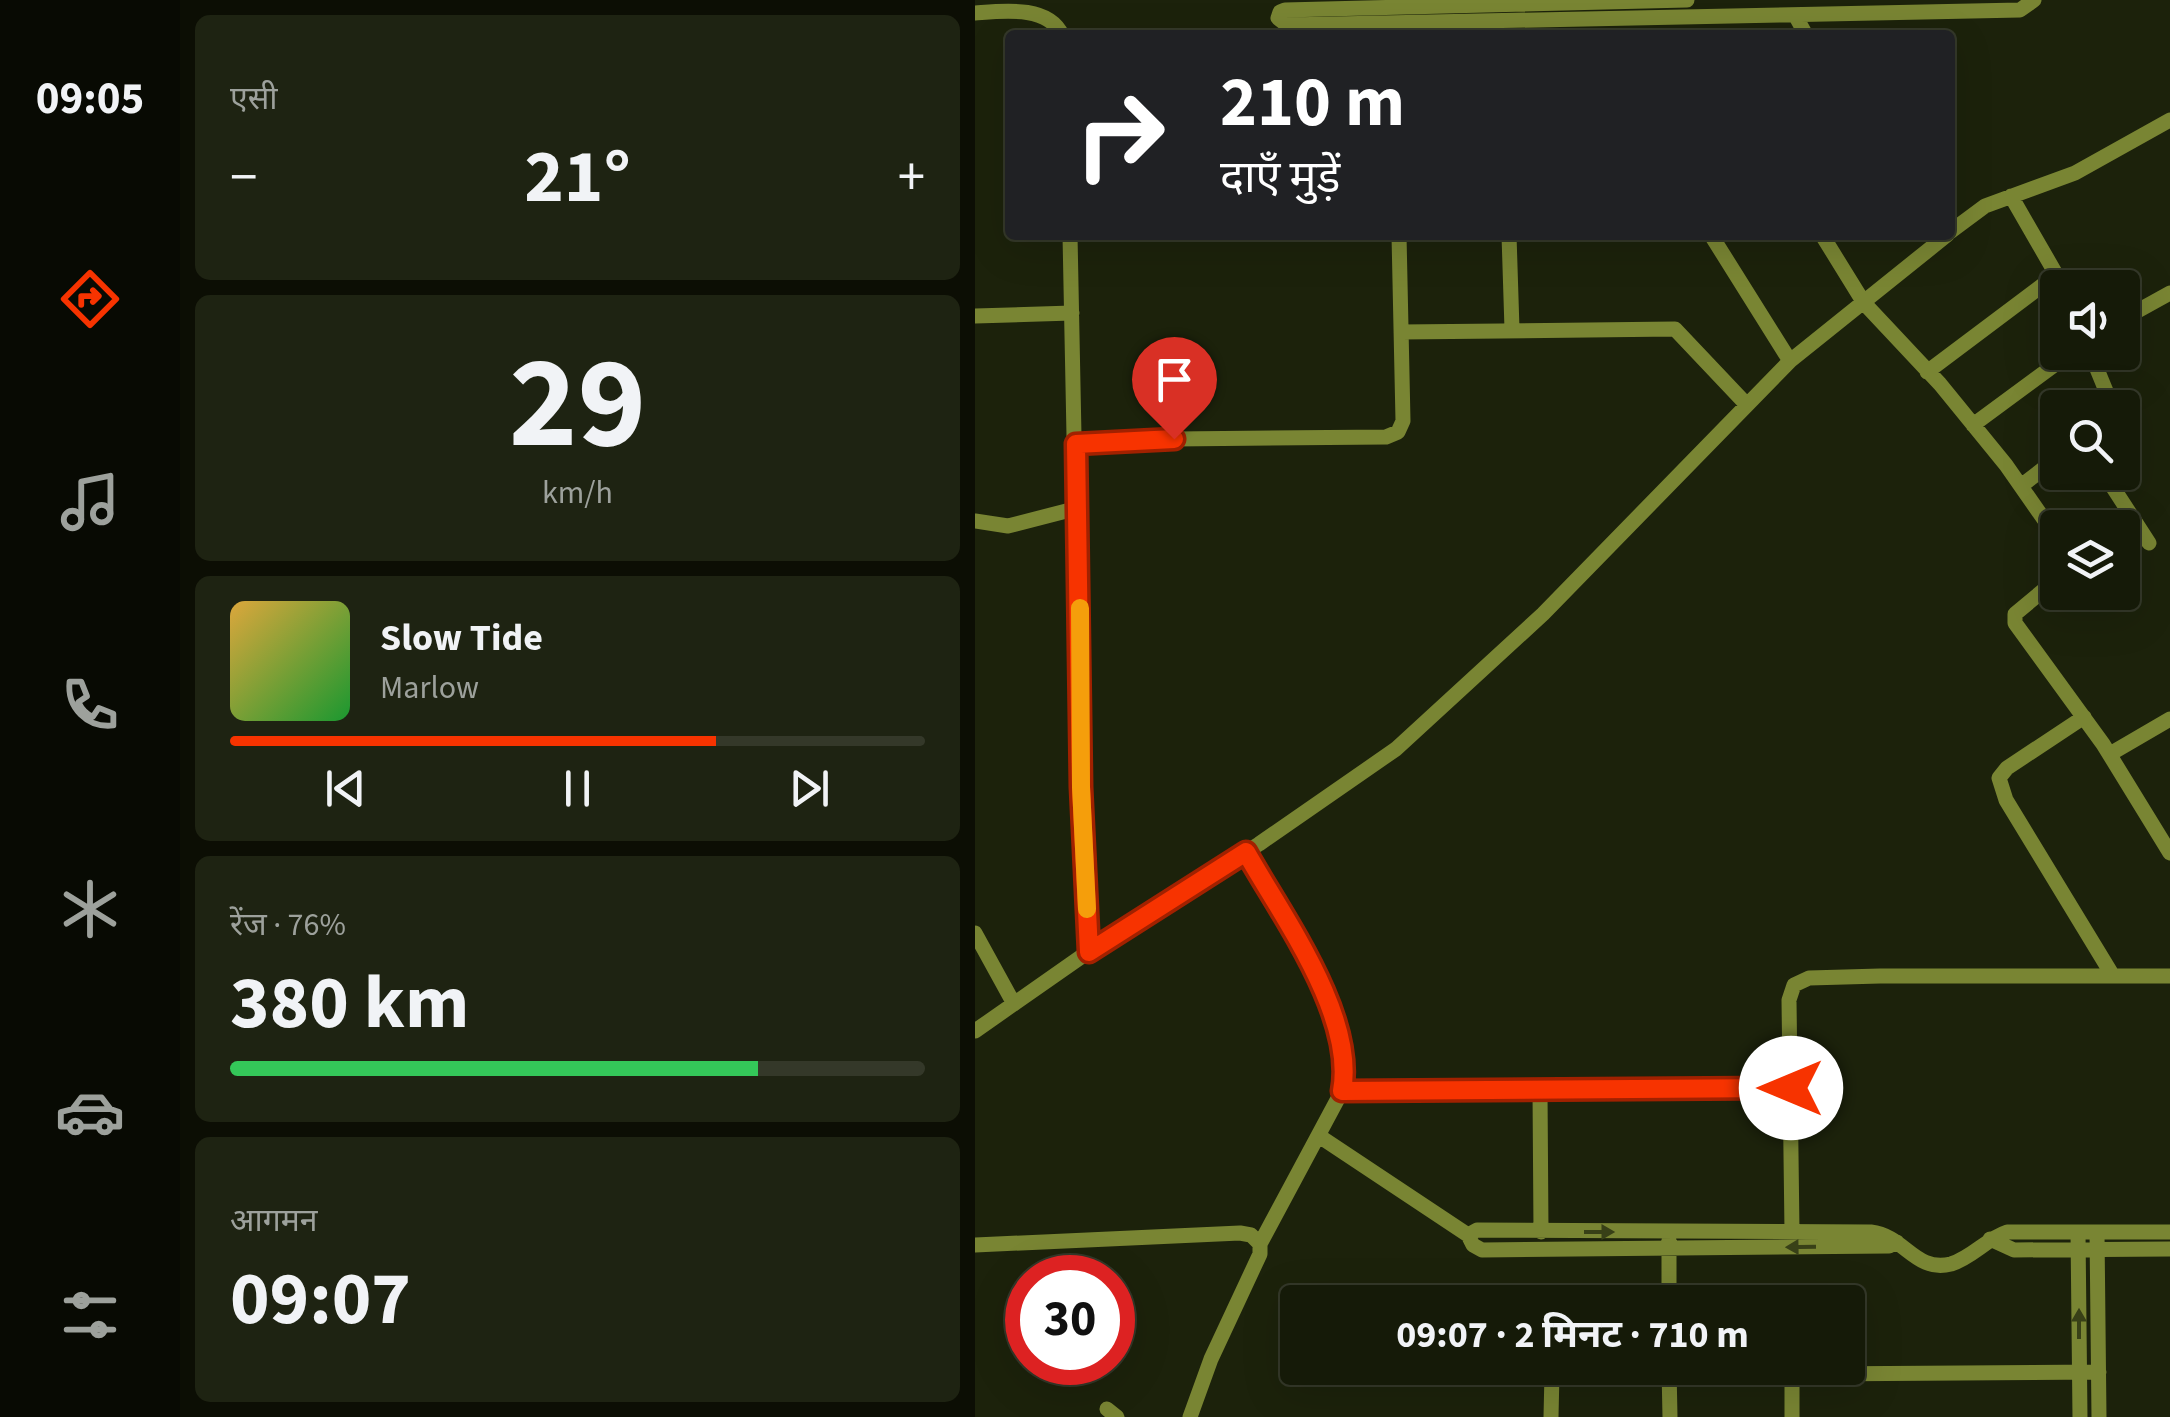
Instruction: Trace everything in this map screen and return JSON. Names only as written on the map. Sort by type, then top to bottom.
[{"type":"street","points":[[1687,0],[1285,10],[1279,12],[1278,18],[1287,25],[1506,28],[1749,8],[1795,15],[2020,10],[2034,0]]},
{"type":"street","points":[[1506,2],[1506,28]]},
{"type":"street","points":[[975,12],[1002,6],[1045,16],[1060,30]]},
{"type":"street","points":[[1795,15],[1803,30]]},
{"type":"street","points":[[1955,226],[1985,206],[2075,173],[2170,120]]},
{"type":"street","points":[[2011,196],[2054,270]]},
{"type":"street","points":[[1070,240],[1081,787],[1089,952]]},
{"type":"street","points":[[1076,444],[1393,436],[1403,420],[1399,240]]},
{"type":"street","points":[[1509,240],[1512,330]]},
{"type":"street","points":[[1714,240],[1790,362]]},
{"type":"street","points":[[1825,240],[1864,303],[1973,425],[2040,513]]},
{"type":"street","points":[[975,1031],[1089,952],[1246,852],[1412,736],[1543,614],[1790,362],[1936,240]]},
{"type":"street","points":[[2140,310],[2170,293]]},
{"type":"street","points":[[1927,372],[2040,295]]},
{"type":"street","points":[[975,316],[1072,313]]},
{"type":"street","points":[[1401,332],[1675,329],[1746,404]]},
{"type":"street","points":[[1973,425],[2047,370]]},
{"type":"street","points":[[2021,486],[2040,471]]},
{"type":"street","points":[[2115,490],[2149,543]]},
{"type":"street","points":[[975,521],[1008,526],[1077,508]]},
{"type":"street","points":[[2040,593],[2020,608],[2014,618],[2110,754],[2170,854]]},
{"type":"street","points":[[2084,717],[2007,768],[1999,778],[2006,800],[2113,976]]},
{"type":"street","points":[[2110,754],[2170,720]]},
{"type":"street","points":[[1190,1417],[1260,1244],[1342,1091],[1345,1075],[1343,1042],[1318,979],[1246,852]]},
{"type":"street","points":[[975,933],[1014,1004]]},
{"type":"street","points":[[1792,1231],[1794,985],[1809,978],[2170,976]]},
{"type":"street","points":[[1342,1091],[1791,1088]]},
{"type":"street","points":[[1540,1090],[1541,1232]]},
{"type":"street","points":[[1319,1136],[1467,1234],[1477,1248],[1491,1250],[1792,1231],[1871,1232],[1888,1235],[1919,1260],[1941,1265],[1968,1257],[1990,1240],[2015,1231],[2170,1232]]},
{"type":"street","points":[[1467,1234],[1477,1230],[1669,1240],[1889,1246],[1897,1242]]},
{"type":"street","points":[[2078,1232],[2080,1417]]},
{"type":"street","points":[[2097,1232],[2099,1417]]},
{"type":"street","points":[[975,1245],[1239,1233],[1251,1235],[1260,1244]]},
{"type":"street","points":[[1669,1240],[1669,1285]]},
{"type":"street","points":[[1990,1240],[2014,1250],[2170,1249]]},
{"type":"street","points":[[1865,1373],[2099,1372]]},
{"type":"street","points":[[1551,1417],[1552,1385]]},
{"type":"street","points":[[1669,1385],[1670,1417]]},
{"type":"street","points":[[1792,1385],[1792,1417]]},
{"type":"slow traffic","points":[[1080,608],[1081,787],[1087,909]]},
{"type":"route","points":[[1174,439],[1076,444],[1081,787],[1089,952],[1246,852],[1329,1004],[1343,1042],[1342,1091],[1791,1088]]}]
